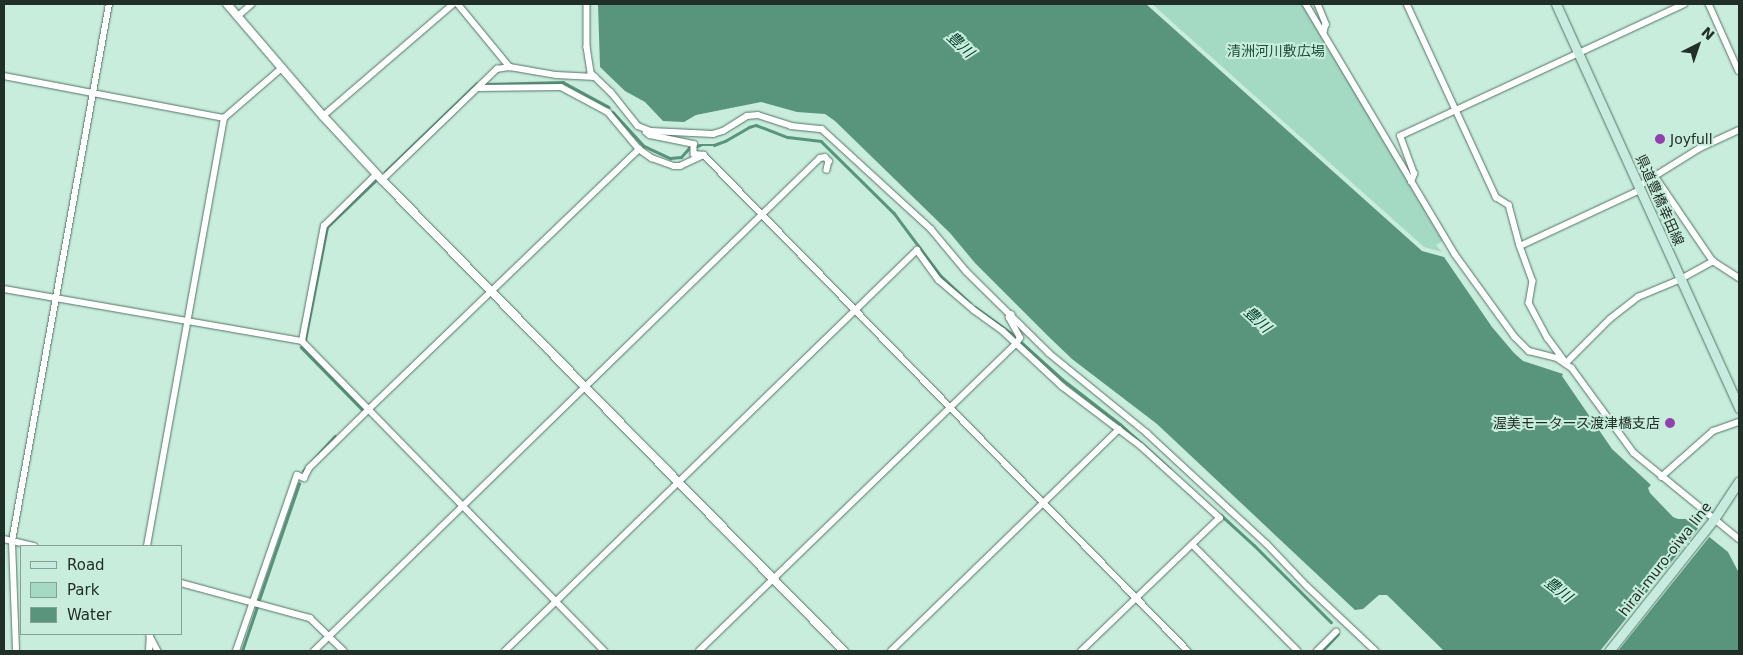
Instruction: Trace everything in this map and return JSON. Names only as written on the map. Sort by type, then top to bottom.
[{"type":"main road","name":"県道豊橋幸田線","points":[[1556,4],[1739,408]]},
{"type":"main road","name":"hirai-muro-oiwa line","points":[[1609,651],[1713,520],[1739,481]]},
{"type":"street","points":[[16,651],[12,541],[108,4]]},
{"type":"street","points":[[227,4],[323,116],[380,177],[844,651]]},
{"type":"street","points":[[238,16],[252,4]]},
{"type":"street","points":[[323,116],[453,4]]},
{"type":"street","points":[[458,4],[510,68]]},
{"type":"street","points":[[586,4],[590,69],[643,130],[650,135],[694,148],[694,154],[704,155],[854,311],[1044,502],[1188,651]]},
{"type":"street","points":[[1306,4],[1476,285],[1515,337],[1529,350],[1558,358],[1566,363]]},
{"type":"street","points":[[1318,4],[1326,24],[1324,33]]},
{"type":"street","points":[[1407,4],[1496,198],[1509,205],[1520,246],[1533,281],[1529,303],[1548,338],[1634,452],[1713,520],[1739,539]]},
{"type":"street","points":[[1412,182],[1414,174],[1400,136],[1684,4]]},
{"type":"street","points":[[1709,4],[1739,71]]},
{"type":"street","points":[[147,545],[224,118],[282,68]]},
{"type":"street","points":[[302,341],[324,226],[497,69],[510,68],[556,75],[595,77]]},
{"type":"street","points":[[4,76],[224,118]]},
{"type":"street","points":[[478,88],[561,87],[608,112],[638,149],[652,158],[674,166],[680,166],[704,155]]},
{"type":"street","points":[[643,130],[713,134],[752,115],[791,126],[822,129],[931,229],[966,272],[1049,353],[1154,439],[1267,544],[1376,651]]},
{"type":"street","points":[[1520,246],[1639,188],[1700,148],[1739,130]]},
{"type":"street","points":[[236,651],[297,475],[304,478],[309,468],[638,149]]},
{"type":"street","points":[[314,651],[820,158],[825,157],[829,161],[827,170]]},
{"type":"street","points":[[1655,176],[1713,261],[1739,278]]},
{"type":"street","points":[[506,651],[917,250],[939,280],[1018,341],[1062,386],[1141,446],[1220,518],[1082,651]]},
{"type":"street","points":[[1566,363],[1610,319],[1638,297],[1681,279],[1713,261]]},
{"type":"street","points":[[4,289],[302,341],[605,651]]},
{"type":"street","points":[[1011,316],[1009,318],[1018,341]]},
{"type":"street","points":[[698,651],[1018,341]]},
{"type":"street","points":[[1661,476],[1714,431],[1739,422]]},
{"type":"street","points":[[891,651],[1119,429]]},
{"type":"street","points":[[4,539],[30,545]]},
{"type":"street","points":[[1194,545],[1298,651]]},
{"type":"street","points":[[182,582],[310,618],[344,651]]},
{"type":"street","points":[[1317,651],[1336,632]]},
{"type":"street","points":[[149,651],[150,635]]},
{"type":"street","points":[[150,635],[158,651]]},
{"type":"green space","name":"清洲河川敷広場","points":[[1152,4],[1303,4],[1443,241],[1436,245],[1442,252],[1424,247]]},
{"type":"water","name":"豊川","points":[[598,4],[1146,4],[1422,251],[1444,257],[1492,327],[1514,353],[1523,361],[1563,374],[1562,376],[1612,449],[1651,485],[1648,488],[1650,493],[1673,517],[1687,519],[1728,552],[1739,573],[1739,651],[1444,651],[1387,595],[1379,595],[1363,609],[1355,610],[1157,424],[1072,359],[975,263],[950,233],[835,121],[825,114],[797,112],[761,102],[696,115],[684,122],[663,121],[645,102],[625,91],[600,67]]},
{"type":"pier","points":[[1700,526],[1711,535],[1618,651],[1600,651]]},
{"type":"waterway","points":[[486,84],[563,82],[609,107]]},
{"type":"waterway","points":[[385,172],[476,84]]},
{"type":"waterway","points":[[613,112],[644,146],[670,158],[681,157],[689,148],[700,145],[714,145],[725,141],[756,125],[788,137],[821,141],[894,213],[941,276],[970,303]]},
{"type":"waterway","points":[[305,340],[327,227],[375,181]]},
{"type":"waterway","points":[[975,307],[1011,333],[1062,379],[1120,424],[1170,469]]},
{"type":"waterway","points":[[301,347],[362,409]]},
{"type":"waterway","points":[[303,471],[335,436]]},
{"type":"waterway","points":[[259,600],[299,484]]},
{"type":"waterway","points":[[1221,515],[1254,545],[1331,622]]},
{"type":"waterway","points":[[242,651],[257,607]]},
{"type":"waterway","points":[[1322,651],[1338,634]]},
{"type":"place","name":"Joyfull","points":[[1660,139]]},
{"type":"place","name":"渥美モータース渡津橋支店","points":[[1670,423]]}]
